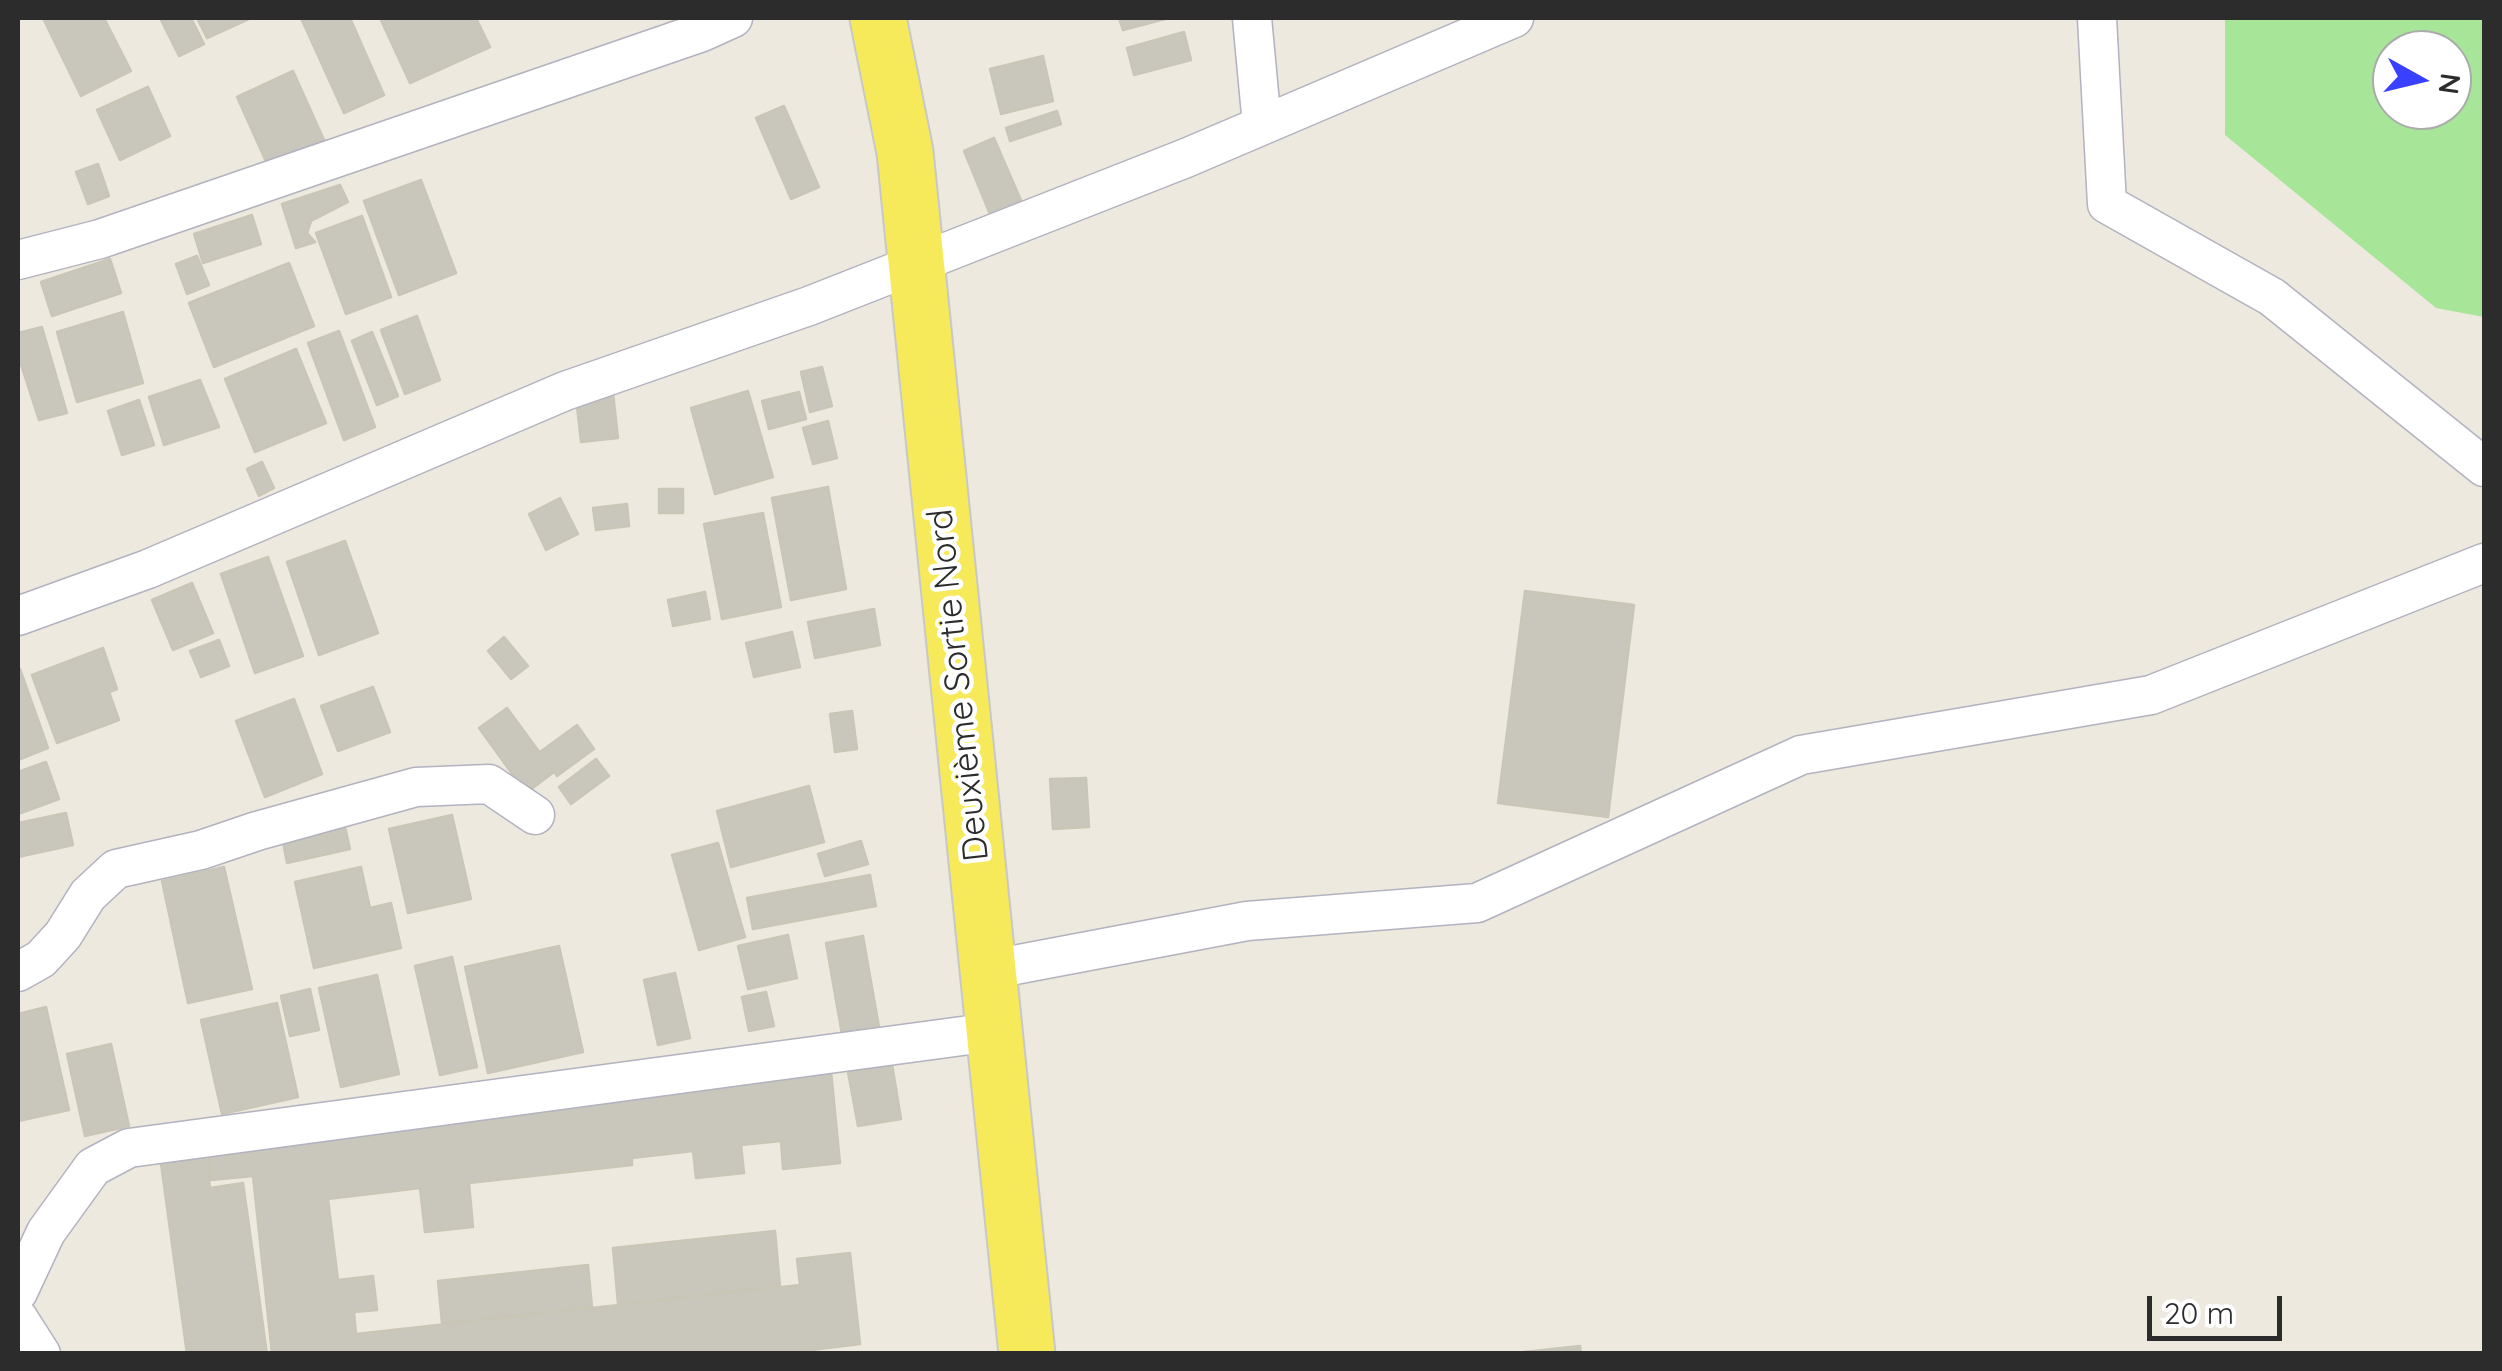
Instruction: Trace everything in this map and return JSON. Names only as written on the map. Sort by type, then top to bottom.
[{"type":"main road","name":"Deuxième Sortie Nord","points":[[878,18],[905,152],[1027,1354]]},
{"type":"street","points":[[18,260],[100,239],[733,18]]},
{"type":"street","points":[[1252,18],[1262,125]]},
{"type":"street","points":[[18,616],[148,569],[565,391],[809,306],[917,263],[1262,125],[1514,18]]},
{"type":"street","points":[[2097,18],[2107,204],[2272,297],[2484,467]]},
{"type":"street","points":[[988,970],[1246,920],[1477,902],[1801,754],[2151,694],[2484,563]]},
{"type":"street","points":[[18,972],[41,959],[88,896],[116,869],[201,850],[416,786],[489,784],[535,814]]},
{"type":"street","points":[[18,1292],[46,1232],[93,1166],[129,1148],[992,1032]]},
{"type":"street","points":[[18,1318],[40,1354]]},
{"type":"green space","points":[[2225,18],[2484,18],[2484,317],[2436,308],[2225,135]]},
{"type":"building","points":[[43,18],[104,18],[131,71],[81,96]]},
{"type":"building","points":[[160,18],[191,18],[204,44],[179,56]]},
{"type":"building","points":[[197,18],[251,18],[207,38]]},
{"type":"building","points":[[301,18],[350,18],[384,95],[344,113]]},
{"type":"building","points":[[380,18],[476,18],[490,47],[410,83]]},
{"type":"building","points":[[1119,18],[1169,18],[1123,30]]},
{"type":"building","points":[[1184,32],[1191,60],[1134,75],[1127,48]]},
{"type":"building","points":[[1043,56],[1053,101],[1001,114],[990,69]]},
{"type":"building","points":[[293,71],[324,140],[268,166],[237,97]]},
{"type":"building","points":[[148,87],[170,136],[120,160],[97,110]]},
{"type":"building","points":[[784,106],[819,187],[791,199],[756,118]]},
{"type":"building","points":[[1057,111],[1061,124],[1010,141],[1006,128]]},
{"type":"building","points":[[994,138],[1023,205],[992,219],[964,151]]},
{"type":"building","points":[[98,164],[109,196],[88,204],[76,172]]},
{"type":"building","points":[[421,180],[456,273],[399,295],[364,201]]},
{"type":"building","points":[[340,185],[348,202],[311,221],[307,233],[315,242],[296,248],[282,204]]},
{"type":"building","points":[[252,215],[261,244],[203,263],[194,234]]},
{"type":"building","points":[[362,216],[391,297],[346,314],[316,233]]},
{"type":"building","points":[[197,256],[209,285],[187,294],[176,264]]},
{"type":"building","points":[[110,259],[121,293],[52,316],[41,282]]},
{"type":"building","points":[[289,263],[314,326],[214,367],[189,303]]},
{"type":"building","points":[[123,312],[143,383],[77,402],[57,332]]},
{"type":"building","points":[[417,316],[440,380],[405,394],[381,330]]},
{"type":"building","points":[[42,327],[67,413],[39,420],[18,355],[18,333]]},
{"type":"building","points":[[339,331],[375,427],[344,440],[308,343]]},
{"type":"building","points":[[372,332],[398,396],[377,405],[352,341]]},
{"type":"building","points":[[296,349],[326,423],[255,452],[225,379]]},
{"type":"building","points":[[822,367],[832,406],[810,412],[801,372]]},
{"type":"building","points":[[200,380],[219,427],[164,445],[149,397]]},
{"type":"building","points":[[748,391],[773,477],[715,494],[691,408]]},
{"type":"building","points":[[799,392],[806,419],[769,429],[762,401]]},
{"type":"building","points":[[613,393],[618,438],[581,442],[576,397]]},
{"type":"building","points":[[139,400],[154,445],[122,455],[108,411]]},
{"type":"building","points":[[828,421],[837,458],[813,464],[803,428]]},
{"type":"building","points":[[262,462],[274,488],[259,496],[247,469]]},
{"type":"building","points":[[828,487],[846,589],[791,600],[772,498]]},
{"type":"building","points":[[659,489],[683,489],[683,513],[659,513]]},
{"type":"building","points":[[560,498],[578,534],[546,550],[529,514]]},
{"type":"building","points":[[627,504],[629,526],[596,530],[593,508]]},
{"type":"building","points":[[763,513],[781,607],[722,619],[704,524]]},
{"type":"building","points":[[345,541],[378,633],[319,655],[287,562]]},
{"type":"building","points":[[268,557],[303,656],[255,673],[221,574]]},
{"type":"building","points":[[192,583],[213,633],[173,650],[152,600]]},
{"type":"building","points":[[1525,591],[1634,605],[1608,817],[1498,803]]},
{"type":"building","points":[[705,592],[710,619],[673,626],[668,600]]},
{"type":"building","points":[[874,609],[880,645],[815,658],[808,622]]},
{"type":"building","points":[[792,632],[800,667],[754,677],[746,643]]},
{"type":"building","points":[[504,637],[528,666],[511,679],[488,651]]},
{"type":"building","points":[[219,640],[229,666],[201,677],[190,651]]},
{"type":"building","points":[[103,648],[117,689],[109,692],[119,720],[57,743],[32,675]]},
{"type":"building","points":[[18,670],[48,748],[18,760]]},
{"type":"building","points":[[373,687],[390,732],[338,751],[321,706]]},
{"type":"building","points":[[294,699],[322,774],[265,797],[236,721]]},
{"type":"building","points":[[507,708],[554,772],[526,793],[479,728]]},
{"type":"building","points":[[852,711],[857,749],[835,752],[830,714]]},
{"type":"building","points":[[577,725],[594,749],[557,776],[540,752]]},
{"type":"building","points":[[596,759],[609,776],[571,804],[559,787]]},
{"type":"building","points":[[46,762],[59,799],[18,814],[18,772]]},
{"type":"building","points":[[1086,778],[1089,827],[1053,829],[1050,779]]},
{"type":"building","points":[[809,786],[824,842],[731,867],[717,811]]},
{"type":"building","points":[[66,813],[73,845],[18,857],[18,823]]},
{"type":"building","points":[[452,815],[471,899],[408,913],[389,829]]},
{"type":"building","points":[[345,827],[350,849],[287,863],[283,842]]},
{"type":"building","points":[[861,841],[868,864],[825,876],[818,854]]},
{"type":"building","points":[[718,843],[745,937],[699,950],[672,855]]},
{"type":"building","points":[[224,867],[252,989],[188,1003],[162,881]]},
{"type":"building","points":[[361,867],[370,908],[391,903],[401,948],[314,968],[295,882]]},
{"type":"building","points":[[870,875],[876,906],[753,929],[747,898]]},
{"type":"building","points":[[788,935],[797,978],[748,989],[738,946]]},
{"type":"building","points":[[863,936],[880,1033],[843,1040],[826,943]]},
{"type":"building","points":[[559,946],[583,1052],[488,1073],[465,967]]},
{"type":"building","points":[[452,957],[477,1067],[440,1075],[415,966]]},
{"type":"building","points":[[675,973],[690,1038],[658,1045],[644,980]]},
{"type":"building","points":[[377,975],[399,1074],[341,1087],[319,988]]},
{"type":"building","points":[[310,989],[319,1030],[290,1036],[281,996]]},
{"type":"building","points":[[766,992],[774,1026],[749,1031],[742,997]]},
{"type":"building","points":[[277,1003],[298,1097],[222,1114],[201,1020]]},
{"type":"building","points":[[46,1007],[69,1110],[18,1121],[18,1014]]},
{"type":"building","points":[[111,1044],[129,1126],[85,1136],[67,1054]]},
{"type":"building","points":[[892,1064],[901,1119],[858,1126],[848,1072]]},
{"type":"building","points":[[831,1071],[840,1163],[783,1169],[781,1141],[741,1145],[744,1173],[696,1178],[693,1151],[632,1158],[632,1165],[469,1183],[473,1227],[425,1232],[420,1188],[328,1199],[338,1280],[373,1276],[377,1310],[354,1312],[356,1334],[800,1285],[797,1259],[850,1253],[860,1344],[779,1354],[272,1354],[253,1176],[211,1180],[208,1151]]},
{"type":"building","points":[[205,1150],[210,1188],[243,1183],[267,1354],[187,1354],[160,1156]]},
{"type":"building","points":[[775,1231],[780,1286],[618,1304],[613,1248]]},
{"type":"building","points":[[588,1265],[592,1307],[442,1323],[438,1281]]},
{"type":"building","points":[[1580,1346],[1581,1354],[1505,1354]]}]
